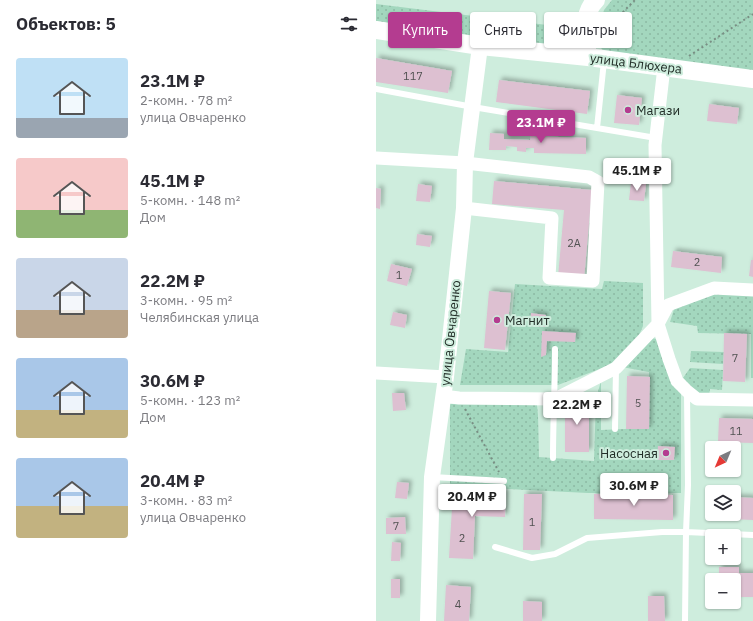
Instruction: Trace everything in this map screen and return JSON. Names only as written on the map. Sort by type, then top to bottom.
[{"type":"main road","points":[[596,0],[593,3],[588,15],[585,38],[602,55]]},
{"type":"main road","name":"улица Блюхера","points":[[376,30],[470,44]]},
{"type":"main road","name":"улица Блюхера","points":[[507,48],[602,55],[664,67],[753,78]]},
{"type":"street","name":"улица Овчаренко","points":[[428,621],[432,477],[451,397],[446,377],[464,208],[465,163],[480,48]]},
{"type":"street","points":[[664,67],[655,153],[658,324],[677,381],[687,391],[697,399],[753,400]]},
{"type":"street","points":[[376,158],[465,163],[589,177],[598,182],[593,282],[549,278],[552,218],[464,208]]},
{"type":"street","points":[[451,397],[555,399],[616,368],[658,324],[668,305],[714,288],[753,290]]},
{"type":"street","points":[[376,373],[446,377]]},
{"type":"lane","points":[[597,128],[602,55]]},
{"type":"lane","points":[[376,89],[656,138]]},
{"type":"lane","points":[[553,458],[555,349]]},
{"type":"lane","points":[[615,430],[616,368]]},
{"type":"lane","points":[[685,621],[688,485],[687,391]]},
{"type":"lane","points":[[432,477],[504,481]]},
{"type":"lane","points":[[495,547],[532,558],[555,554],[587,538],[662,532],[753,535]]},
{"type":"path","points":[[602,55],[609,47],[608,36],[611,24],[635,0]]},
{"type":"path","points":[[685,59],[753,14]]},
{"type":"path","points":[[451,397],[504,481]]},
{"type":"green space","points":[[612,0],[753,0],[753,71],[607,54],[601,48],[632,48],[632,12],[603,12]]},
{"type":"green space","points":[[376,4],[441,12],[388,12],[388,24],[376,22]]},
{"type":"green space","points":[[462,15],[470,16],[470,35],[462,34]]},
{"type":"green space","points":[[536,24],[544,25],[544,46],[536,45]]},
{"type":"green space","points":[[604,281],[643,283],[643,326],[637,340],[610,365],[558,385],[460,385],[466,349],[508,352],[515,284],[602,289]]},
{"type":"green space","points":[[717,291],[753,296],[753,378],[751,378],[751,334],[698,333],[697,326],[670,322],[675,306]]},
{"type":"green space","points":[[651,338],[657,339],[681,393],[681,493],[588,493],[450,486],[450,404],[537,405],[539,457],[594,461],[596,399],[601,381],[601,430],[648,428],[649,372],[622,367]]},
{"type":"green space","points":[[691,351],[724,352],[723,364],[690,362]]},
{"type":"green space","points":[[690,368],[723,370],[722,390],[710,389],[709,396],[697,392],[683,378]]},
{"type":"building","points":[[376,58],[452,71],[448,93],[376,82]]},
{"type":"building","points":[[499,80],[590,91],[587,114],[496,102]]},
{"type":"building","name":"Магази","points":[[617,95],[642,98],[639,125],[614,123]]},
{"type":"building","points":[[709,104],[739,108],[737,124],[707,121]]},
{"type":"building","points":[[490,133],[504,134],[504,139],[530,140],[531,136],[586,138],[586,154],[534,153],[534,148],[526,148],[526,152],[517,151],[517,147],[506,146],[506,150],[489,150]]},
{"type":"building","points":[[494,181],[592,190],[584,279],[558,277],[564,210],[492,204]]},
{"type":"building","points":[[631,182],[646,184],[644,201],[629,200]]},
{"type":"building","points":[[418,184],[432,186],[430,202],[416,201]]},
{"type":"building","points":[[376,188],[381,189],[380,209],[376,208]]},
{"type":"building","points":[[417,234],[432,236],[430,247],[416,245]]},
{"type":"building","points":[[673,251],[722,257],[721,273],[671,267]]},
{"type":"building","points":[[751,260],[753,260],[753,277],[749,276]]},
{"type":"building","points":[[391,264],[412,269],[407,286],[387,281]]},
{"type":"building","name":"Магнит","points":[[489,291],[511,293],[505,350],[484,348]]},
{"type":"building","points":[[393,312],[407,315],[405,328],[390,325]]},
{"type":"building","points":[[531,313],[546,315],[545,327],[530,326]]},
{"type":"building","points":[[542,331],[576,333],[575,342],[547,341],[546,355],[541,357]]},
{"type":"building","points":[[724,333],[747,334],[745,382],[723,381]]},
{"type":"building","points":[[627,376],[650,377],[649,429],[626,429]]},
{"type":"building","points":[[392,393],[404,393],[406,410],[393,411]]},
{"type":"building","points":[[565,400],[589,400],[589,452],[565,452]]},
{"type":"building","points":[[719,418],[753,419],[753,443],[741,443],[741,441],[718,441]]},
{"type":"building","name":"Насосная","points":[[658,446],[675,447],[674,460],[657,460]]},
{"type":"building","points":[[397,482],[409,483],[407,499],[395,498]]},
{"type":"building","points":[[453,491],[506,492],[505,517],[475,516],[473,559],[449,558]]},
{"type":"building","points":[[524,494],[542,494],[540,550],[523,550]]},
{"type":"building","points":[[594,494],[673,495],[673,520],[594,519]]},
{"type":"building","points":[[741,497],[753,498],[753,520],[741,519]]},
{"type":"building","points":[[405,517],[406,534],[386,534],[386,518]]},
{"type":"building","points":[[392,542],[401,543],[400,561],[391,561]]},
{"type":"building","points":[[719,567],[739,567],[739,573],[719,573]]},
{"type":"building","points":[[741,573],[753,573],[753,597],[741,597]]},
{"type":"building","points":[[391,579],[400,579],[400,598],[391,598]]},
{"type":"building","points":[[446,585],[471,587],[469,621],[444,621]]},
{"type":"building","points":[[648,596],[664,596],[665,621],[648,621]]},
{"type":"building","points":[[523,601],[542,602],[542,621],[523,621]]},
{"type":"place","name":"Магази","points":[[628,110]]},
{"type":"place","name":"Магнит","points":[[497,320]]},
{"type":"place","name":"Насосная","points":[[666,453]]}]
